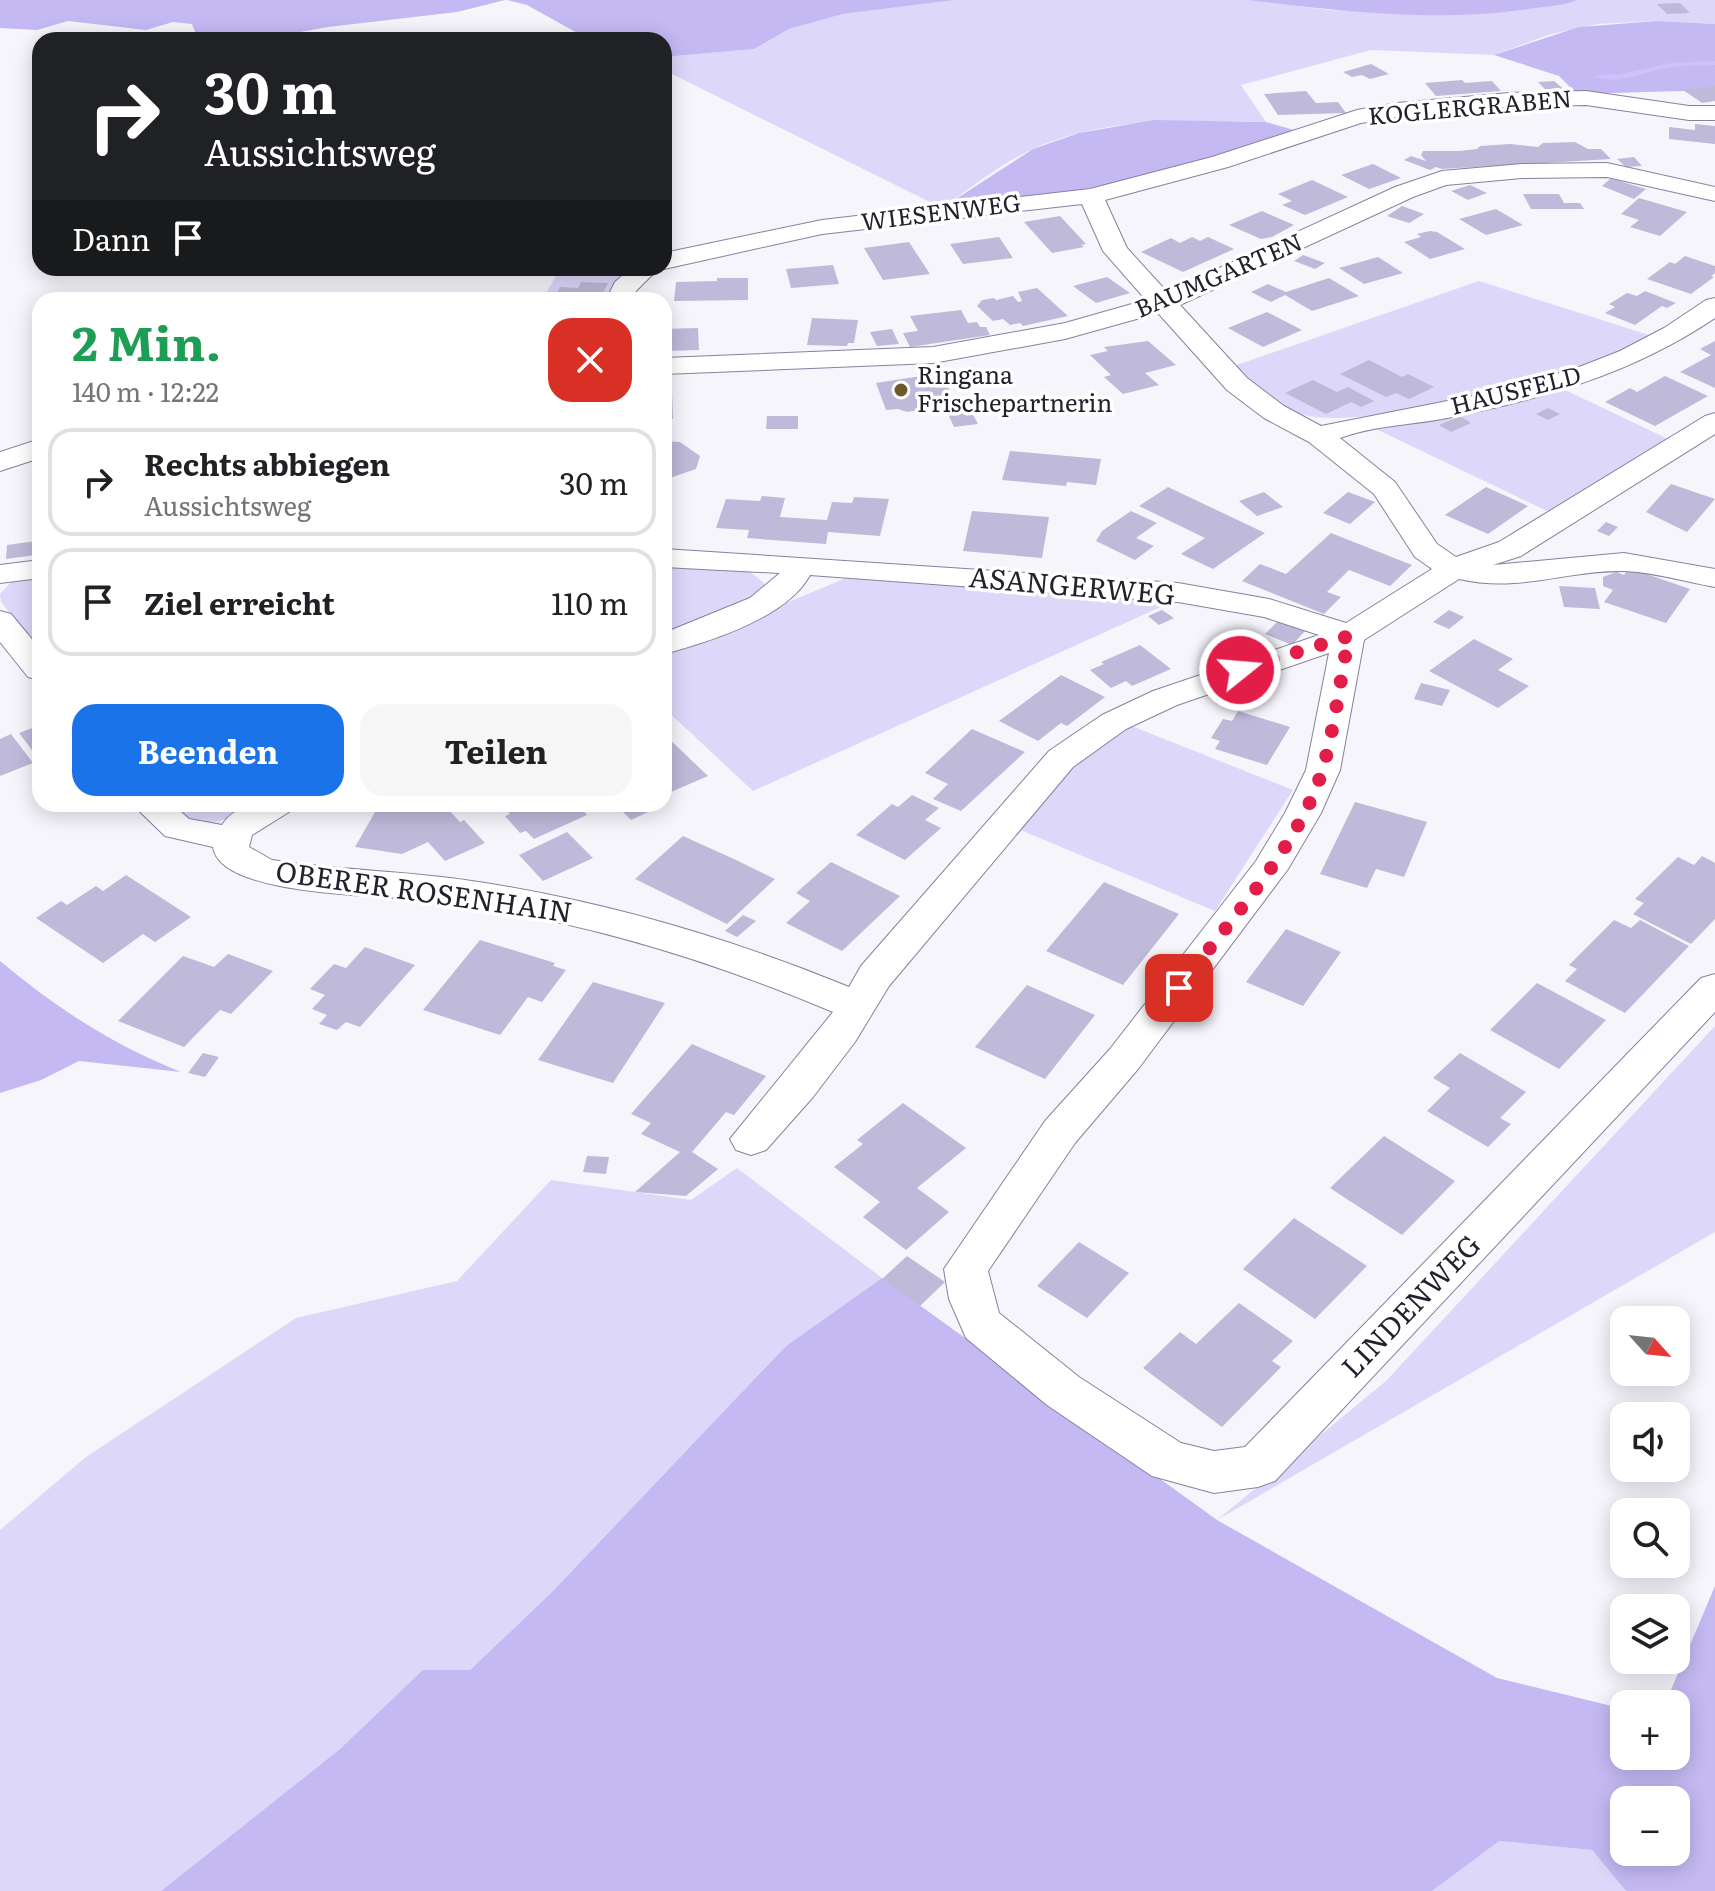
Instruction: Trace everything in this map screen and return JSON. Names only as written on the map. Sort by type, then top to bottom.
[{"type":"street","name":"KOGLERGRABEN","points":[[1091,196],[1220,162],[1345,120],[1397,110],[1509,100],[1586,98],[1689,113],[1715,113]]},
{"type":"street","name":"BAUMGARTEN","points":[[672,366],[933,355],[1065,331],[1164,303],[1404,192],[1442,178],[1522,171],[1607,170],[1713,194]]},
{"type":"street","name":"WIESENWEG","points":[[672,259],[822,227],[1091,196]]},
{"type":"street","points":[[1091,196],[1116,251],[1237,384],[1274,412],[1319,436],[1385,488],[1426,550],[1454,568],[1479,574],[1512,575],[1624,562],[1715,578]]},
{"type":"street","points":[[622,292],[637,276]]},
{"type":"street","name":"HAUSFELD","points":[[1319,436],[1341,428],[1499,398],[1554,384],[1631,358],[1711,314]]},
{"type":"street","points":[[751,1139],[799,1086],[875,976],[1061,759],[1083,741],[1114,722],[1165,698],[1349,636],[1454,568],[1510,549],[1715,422]]},
{"type":"street","points":[[0,462],[32,451]]},
{"type":"street","name":"ASANGERWEG","points":[[672,558],[1076,585],[1227,601],[1300,615],[1349,636]]},
{"type":"street","points":[[672,641],[767,602],[787,589],[800,565]]},
{"type":"street","points":[[0,574],[32,570]]},
{"type":"street","points":[[0,621],[32,660]]},
{"type":"street","name":"LINDENWEG","points":[[1349,636],[1323,770],[1288,839],[1270,869],[1134,1046],[1091,1100],[1060,1132],[966,1269],[971,1299],[982,1325],[1063,1391],[1169,1461],[1214,1472],[1258,1466],[1715,988]]},
{"type":"street","points":[[159,812],[178,828],[232,839],[239,827],[263,812]]},
{"type":"street","name":"OBERER ROSENHAIN","points":[[232,839],[231,851],[264,871],[481,895],[620,922],[732,956],[857,1006]]},
{"type":"shaded area","points":[[0,0],[505,0],[457,12],[300,32],[195,32],[192,24],[173,22],[146,30],[68,21],[37,30],[0,28]]},
{"type":"shaded area","points":[[507,0],[955,0],[843,14],[789,29],[754,49],[672,56],[672,32],[576,32],[527,5]]},
{"type":"shaded area","points":[[955,0],[1247,0],[1329,10],[1440,14],[1508,12],[1577,0],[1715,0],[1715,24],[1657,21],[1597,24],[1548,35],[1494,55],[1371,50],[1241,85],[1266,122],[1149,123],[1091,130],[1035,148],[1011,160],[942,208],[672,74],[672,56],[754,49],[789,29],[843,14]]},
{"type":"shaded area","points":[[1247,0],[1577,0],[1494,13],[1423,15]]},
{"type":"shaded area","points":[[1657,21],[1715,24],[1715,90],[1577,94],[1559,76],[1494,55],[1579,27]]},
{"type":"shaded area","points":[[1154,120],[1266,122],[1294,130],[1122,181],[1048,195],[942,208],[1033,149],[1079,133]]},
{"type":"shaded area","points":[[556,276],[620,276],[611,292],[547,292]]},
{"type":"shaded area","points":[[1479,281],[1652,336],[1620,354],[1553,377],[1462,400],[1371,416],[1333,418],[1294,412],[1266,395],[1234,366]]},
{"type":"shaded area","points":[[1561,388],[1668,439],[1549,512],[1376,429]]},
{"type":"shaded area","points":[[672,566],[747,569],[766,585],[758,598],[672,633]]},
{"type":"shaded area","points":[[856,577],[1174,601],[753,791],[672,715],[672,651],[846,578]]},
{"type":"shaded area","points":[[32,578],[32,640],[1,602],[0,594],[11,582]]},
{"type":"shaded area","points":[[1129,725],[1293,790],[1215,911],[1013,827],[1055,779]]},
{"type":"shaded area","points":[[240,812],[210,822],[199,822],[177,813]]},
{"type":"shaded area","points":[[0,961],[86,1024],[132,1050],[181,1072],[79,1061],[41,1080],[0,1093]]},
{"type":"shaded area","points":[[1715,1026],[1715,1232],[1217,1520],[1386,1381]]},
{"type":"shaded area","points":[[737,1168],[882,1278],[786,1346],[550,1594],[470,1670],[423,1671],[340,1749],[161,1891],[0,1891],[0,1530],[86,1457],[296,1318],[457,1281],[551,1180],[691,1200]]},
{"type":"shaded area","points":[[882,1278],[1217,1520],[1497,1678],[1610,1706],[1610,1770],[1690,1770],[1690,1690],[1671,1690],[1678,1674],[1690,1674],[1690,1645],[1715,1586],[1715,1891],[1626,1891],[1592,1850],[1499,1841],[1432,1891],[161,1891],[340,1749],[423,1670],[470,1670],[550,1594],[786,1346]]},
{"type":"shaded area","points":[[1498,1841],[1592,1850],[1626,1891],[1432,1891]]},
{"type":"building","points":[[1680,3],[1690,13],[1667,14],[1657,4]]},
{"type":"building","points":[[1371,64],[1389,74],[1370,79],[1362,75],[1352,77],[1343,72]]},
{"type":"building","points":[[1462,80],[1465,83],[1492,81],[1501,91],[1436,96],[1425,83]]},
{"type":"building","points":[[1554,81],[1566,91],[1549,93],[1538,82]]},
{"type":"building","points":[[1715,86],[1715,101],[1702,103],[1683,90]]},
{"type":"building","points":[[1306,91],[1316,103],[1338,102],[1346,113],[1278,115],[1264,94]]},
{"type":"building","points":[[1695,124],[1715,126],[1715,144],[1669,139],[1669,127],[1695,130]]},
{"type":"building","points":[[1575,142],[1588,149],[1601,149],[1611,159],[1436,167],[1430,170],[1404,160],[1411,156],[1426,161],[1421,155],[1423,151],[1459,151],[1510,144],[1538,147],[1543,143]]},
{"type":"building","points":[[1634,157],[1642,166],[1626,167],[1617,159]]},
{"type":"building","points":[[1373,164],[1401,178],[1369,189],[1341,175]]},
{"type":"building","points":[[1610,179],[1646,189],[1634,199],[1602,186]]},
{"type":"building","points":[[1312,180],[1348,197],[1305,215],[1282,205],[1292,201],[1278,194]]},
{"type":"building","points":[[1470,185],[1487,193],[1468,200],[1451,191]]},
{"type":"building","points":[[1523,194],[1559,194],[1564,203],[1580,203],[1584,209],[1531,209]]},
{"type":"building","points":[[1639,198],[1687,212],[1660,236],[1630,227],[1639,220],[1621,214]]},
{"type":"building","points":[[1402,206],[1424,214],[1409,223],[1387,216]]},
{"type":"building","points":[[1496,209],[1523,225],[1486,235],[1459,219]]},
{"type":"building","points":[[1262,211],[1294,225],[1272,237],[1261,239],[1229,225]]},
{"type":"building","points":[[1060,216],[1086,244],[1081,245],[1084,247],[1052,253],[1024,222]]},
{"type":"building","points":[[1430,231],[1465,249],[1430,259],[1404,242]]},
{"type":"building","points":[[999,237],[1013,258],[963,264],[950,244]]},
{"type":"building","points":[[1192,237],[1200,241],[1208,237],[1234,249],[1183,272],[1141,252],[1171,238],[1180,243]]},
{"type":"building","points":[[909,242],[930,274],[883,280],[864,248]]},
{"type":"building","points":[[1303,255],[1325,263],[1315,269],[1294,261]]},
{"type":"building","points":[[1685,256],[1715,266],[1715,273],[1711,276],[1714,277],[1691,294],[1647,279],[1670,262],[1675,264]]},
{"type":"building","points":[[1378,257],[1403,273],[1364,284],[1339,268]]},
{"type":"building","points":[[833,265],[839,284],[791,288],[786,269]]},
{"type":"building","points":[[1107,277],[1130,293],[1096,303],[1073,286]]},
{"type":"building","points":[[717,278],[748,278],[748,300],[674,301],[676,282],[717,281]]},
{"type":"building","points":[[1329,278],[1359,296],[1312,311],[1285,295],[1271,302],[1251,292],[1268,284],[1286,292]]},
{"type":"building","points":[[581,282],[608,283],[604,292],[557,292],[560,287],[578,288]]},
{"type":"building","points":[[1037,288],[1068,316],[1023,326],[1020,323],[1010,325],[1003,319],[993,321],[977,306],[982,300],[994,298],[1013,296],[1018,302],[1022,301],[1018,292]]},
{"type":"building","points":[[1645,291],[1676,303],[1667,308],[1662,306],[1635,325],[1605,313],[1615,307],[1609,304],[1627,293],[1637,296]]},
{"type":"building","points":[[961,310],[968,323],[977,322],[980,327],[986,327],[990,335],[910,347],[903,333],[918,331],[910,316]]},
{"type":"building","points":[[1267,312],[1302,330],[1263,347],[1228,328]]},
{"type":"building","points":[[812,318],[858,320],[854,343],[847,346],[807,345]]},
{"type":"building","points":[[698,328],[699,350],[672,351],[672,329]]},
{"type":"building","points":[[892,329],[899,344],[877,346],[870,332]]},
{"type":"building","points":[[1148,341],[1176,365],[1145,373],[1159,385],[1123,394],[1104,377],[1111,375],[1090,355],[1108,351],[1104,347]]},
{"type":"building","points":[[1715,341],[1715,388],[1680,372],[1711,355],[1700,349]]},
{"type":"building","points":[[1369,360],[1402,377],[1408,374],[1434,387],[1409,399],[1396,393],[1386,397],[1340,374]]},
{"type":"building","points":[[921,376],[922,379],[944,377],[955,404],[907,412],[886,410],[876,383]]},
{"type":"building","points":[[1665,376],[1708,396],[1655,426],[1605,402],[1630,388],[1637,392]]},
{"type":"building","points":[[1313,380],[1337,392],[1348,387],[1374,401],[1361,407],[1351,402],[1326,414],[1285,393]]},
{"type":"building","points":[[1548,408],[1560,414],[1548,420],[1536,414]]},
{"type":"building","points":[[971,411],[978,424],[954,427],[948,414]]},
{"type":"building","points":[[767,416],[798,416],[798,429],[766,429]]},
{"type":"building","points":[[1460,416],[1471,423],[1451,432],[1439,425]]},
{"type":"building","points":[[672,442],[680,442],[700,456],[696,469],[672,477]]},
{"type":"building","points":[[1010,451],[1101,459],[1096,485],[1067,482],[1066,486],[1002,480]]},
{"type":"building","points":[[1671,484],[1715,499],[1687,532],[1646,512]]},
{"type":"building","points":[[1168,487],[1265,533],[1213,569],[1181,554],[1205,538],[1139,506]]},
{"type":"building","points":[[1486,487],[1528,506],[1488,534],[1445,515]]},
{"type":"building","points":[[1264,492],[1283,507],[1257,516],[1239,501]]},
{"type":"building","points":[[1348,492],[1375,502],[1350,524],[1323,513]]},
{"type":"building","points":[[762,496],[785,498],[780,517],[827,520],[832,502],[852,503],[854,497],[889,499],[880,536],[828,532],[826,544],[747,538],[749,530],[716,528],[726,499],[760,501]]},
{"type":"building","points":[[972,511],[1049,517],[1042,558],[963,551]]},
{"type":"building","points":[[1131,511],[1157,523],[1136,538],[1154,546],[1135,560],[1096,541],[1102,531]]},
{"type":"building","points":[[1606,522],[1618,527],[1609,536],[1597,531]]},
{"type":"building","points":[[1331,533],[1412,565],[1390,586],[1349,570],[1327,592],[1341,597],[1324,614],[1242,581],[1260,564],[1286,574]]},
{"type":"building","points":[[32,542],[32,556],[6,559],[7,545]]},
{"type":"building","points":[[1629,568],[1690,589],[1666,623],[1604,602],[1613,590],[1603,586],[1603,577],[1616,572],[1624,575]]},
{"type":"building","points":[[1559,586],[1595,588],[1600,609],[1564,607]]},
{"type":"building","points":[[1162,610],[1174,618],[1159,625],[1148,616]]},
{"type":"building","points":[[1449,610],[1464,617],[1449,629],[1433,622]]},
{"type":"building","points":[[1280,619],[1307,629],[1292,645],[1265,634]]},
{"type":"building","points":[[1235,629],[1258,640],[1239,654],[1215,643]]},
{"type":"building","points":[[1474,639],[1513,659],[1498,670],[1529,686],[1498,708],[1429,671]]},
{"type":"building","points":[[1140,645],[1171,669],[1132,686],[1126,681],[1111,688],[1090,670],[1104,664],[1101,662]]},
{"type":"building","points":[[1061,675],[1105,697],[1067,726],[1061,723],[1038,741],[999,721]]},
{"type":"building","points":[[1421,683],[1450,690],[1442,706],[1414,699]]},
{"type":"building","points":[[1238,711],[1290,727],[1267,765],[1215,749],[1220,741],[1211,738],[1223,719],[1232,721]]},
{"type":"building","points":[[32,728],[32,750],[19,733]]},
{"type":"building","points":[[972,729],[1025,752],[961,811],[933,799],[948,784],[925,773]]},
{"type":"building","points":[[11,734],[32,763],[0,776],[0,739]]},
{"type":"building","points":[[672,742],[708,776],[672,792]]},
{"type":"building","points":[[912,795],[939,808],[925,820],[941,828],[905,860],[856,835],[892,804],[898,807]]},
{"type":"building","points":[[1355,802],[1427,822],[1404,877],[1376,869],[1367,888],[1320,874]]},
{"type":"building","points":[[375,812],[451,812],[460,822],[464,820],[485,843],[445,861],[428,842],[402,854],[355,847]]},
{"type":"building","points":[[508,812],[584,812],[587,815],[534,839],[526,831],[520,833],[505,816],[510,814]]},
{"type":"building","points":[[623,812],[648,812],[631,820]]},
{"type":"building","points":[[567,832],[593,858],[543,881],[519,855]]},
{"type":"building","points":[[683,836],[775,879],[727,924],[635,879]]},
{"type":"building","points":[[1702,856],[1715,863],[1715,919],[1691,944],[1633,914],[1644,903],[1635,899],[1678,857],[1694,865]]},
{"type":"building","points":[[831,862],[900,896],[842,951],[786,923],[810,901],[796,893]]},
{"type":"building","points":[[126,875],[191,917],[155,942],[143,934],[103,963],[36,918],[61,901],[67,905],[96,886],[103,891]]},
{"type":"building","points":[[1104,882],[1179,914],[1123,985],[1046,951]]},
{"type":"building","points":[[743,915],[756,921],[737,937],[725,931]]},
{"type":"building","points":[[1614,920],[1631,928],[1640,920],[1689,946],[1625,1013],[1565,981],[1577,969],[1569,965]]},
{"type":"building","points":[[1286,929],[1341,952],[1303,1006],[1246,982]]},
{"type":"building","points":[[480,940],[555,963],[553,966],[566,970],[542,1002],[528,997],[500,1035],[423,1010]]},
{"type":"building","points":[[365,947],[415,965],[360,1027],[346,1022],[337,1030],[319,1024],[327,1015],[312,1009],[325,995],[310,989],[334,964],[346,968]]},
{"type":"building","points":[[228,954],[273,971],[231,1014],[220,1010],[184,1047],[118,1021],[183,956],[214,967]]},
{"type":"building","points":[[593,982],[665,1003],[613,1083],[538,1060]]},
{"type":"building","points":[[1537,983],[1606,1020],[1559,1069],[1490,1030]]},
{"type":"building","points":[[1027,985],[1095,1015],[1045,1079],[975,1047]]},
{"type":"building","points":[[692,1044],[766,1076],[734,1115],[726,1112],[692,1152],[718,1169],[686,1196],[635,1192],[680,1152],[641,1134],[651,1123],[631,1114]]},
{"type":"building","points":[[203,1053],[219,1057],[205,1077],[188,1073]]},
{"type":"building","points":[[1460,1053],[1526,1092],[1500,1118],[1511,1124],[1488,1147],[1427,1111],[1450,1088],[1433,1078]]},
{"type":"building","points":[[903,1103],[966,1148],[917,1188],[949,1212],[906,1250],[863,1217],[880,1202],[834,1167],[863,1144],[857,1140]]},
{"type":"building","points":[[1384,1136],[1455,1181],[1402,1235],[1330,1188]]},
{"type":"building","points":[[587,1156],[609,1157],[606,1174],[583,1172]]},
{"type":"building","points":[[1294,1218],[1367,1266],[1315,1319],[1243,1269]]},
{"type":"building","points":[[1079,1242],[1129,1273],[1087,1318],[1037,1286]]},
{"type":"building","points":[[907,1256],[945,1282],[920,1306],[882,1279]]},
{"type":"building","points":[[1239,1303],[1293,1341],[1272,1361],[1281,1367],[1222,1427],[1143,1368],[1180,1332],[1196,1344]]},
{"type":"waterway","points":[[1598,77],[1621,76],[1671,65],[1715,63]]},
{"type":"place","name":"Ringana Frischepartnerin","points":[[901,390]]},
{"type":"route","points":[[1179,988],[1270,869],[1303,813],[1323,770],[1349,636],[1313,650],[1240,670]]}]
